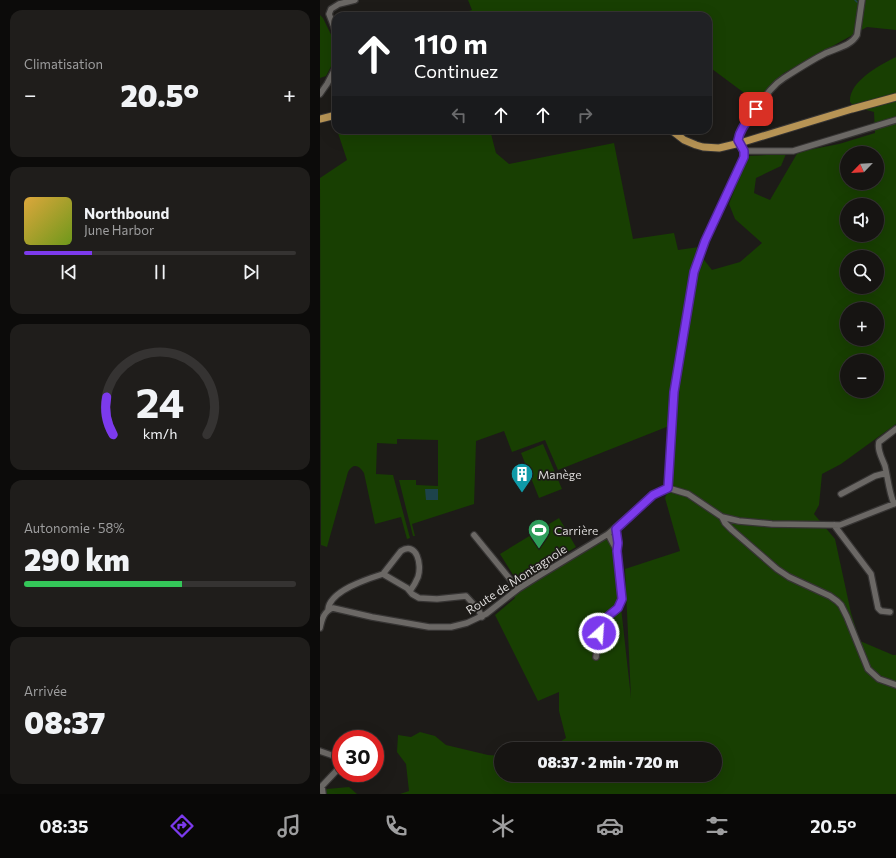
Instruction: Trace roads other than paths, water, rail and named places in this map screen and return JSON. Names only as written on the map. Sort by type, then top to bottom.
[{"type":"main road","points":[[676,134],[684,140],[703,147],[718,148],[740,143],[852,108],[896,97]]},
{"type":"main road","points":[[320,119],[332,116]]},
{"type":"street","points":[[332,22],[329,14],[330,9],[339,4],[355,0]]},
{"type":"street","points":[[862,0],[858,35],[847,44],[811,62],[778,83],[744,125],[738,136],[738,140],[744,151],[744,157],[705,241],[694,272],[674,392],[668,488],[688,494],[722,517],[739,521],[772,524],[834,525],[859,518],[895,504],[888,485],[879,450],[879,442],[896,429]]},
{"type":"street","points":[[320,94],[332,75]]},
{"type":"street","points":[[744,151],[785,151],[801,149],[896,120]]},
{"type":"street","points":[[841,494],[875,476],[886,473]]},
{"type":"street","name":"Route de Montagnole","points":[[328,610],[335,608],[372,618],[440,628],[467,623],[482,617],[518,589],[616,529],[653,495],[668,488]]},
{"type":"street","points":[[722,517],[727,526],[777,569],[789,577],[830,596],[837,601],[845,614],[868,669],[879,679],[896,685]]},
{"type":"street","points":[[834,525],[871,574],[878,608],[881,611],[890,612]]},
{"type":"street","points":[[596,656],[601,622],[618,608],[622,599],[616,529]]},
{"type":"street","points":[[608,534],[617,551]]},
{"type":"street","points":[[474,535],[518,589]]},
{"type":"street","points":[[320,628],[323,616],[328,610],[330,601],[344,590],[383,574],[404,549],[412,549],[416,552],[420,566],[418,577],[410,591]]},
{"type":"street","points":[[383,574],[419,598],[437,599],[466,596],[478,609],[482,617]]},
{"type":"street","points":[[320,751],[334,756],[341,764],[340,767],[322,786],[323,794]]},
{"type":"water","points":[[425,489],[438,489],[438,500],[426,500]]},
{"type":"place","name":"Manège","points":[[522,494]]},
{"type":"place","name":"Carrière","points":[[539,550]]}]
